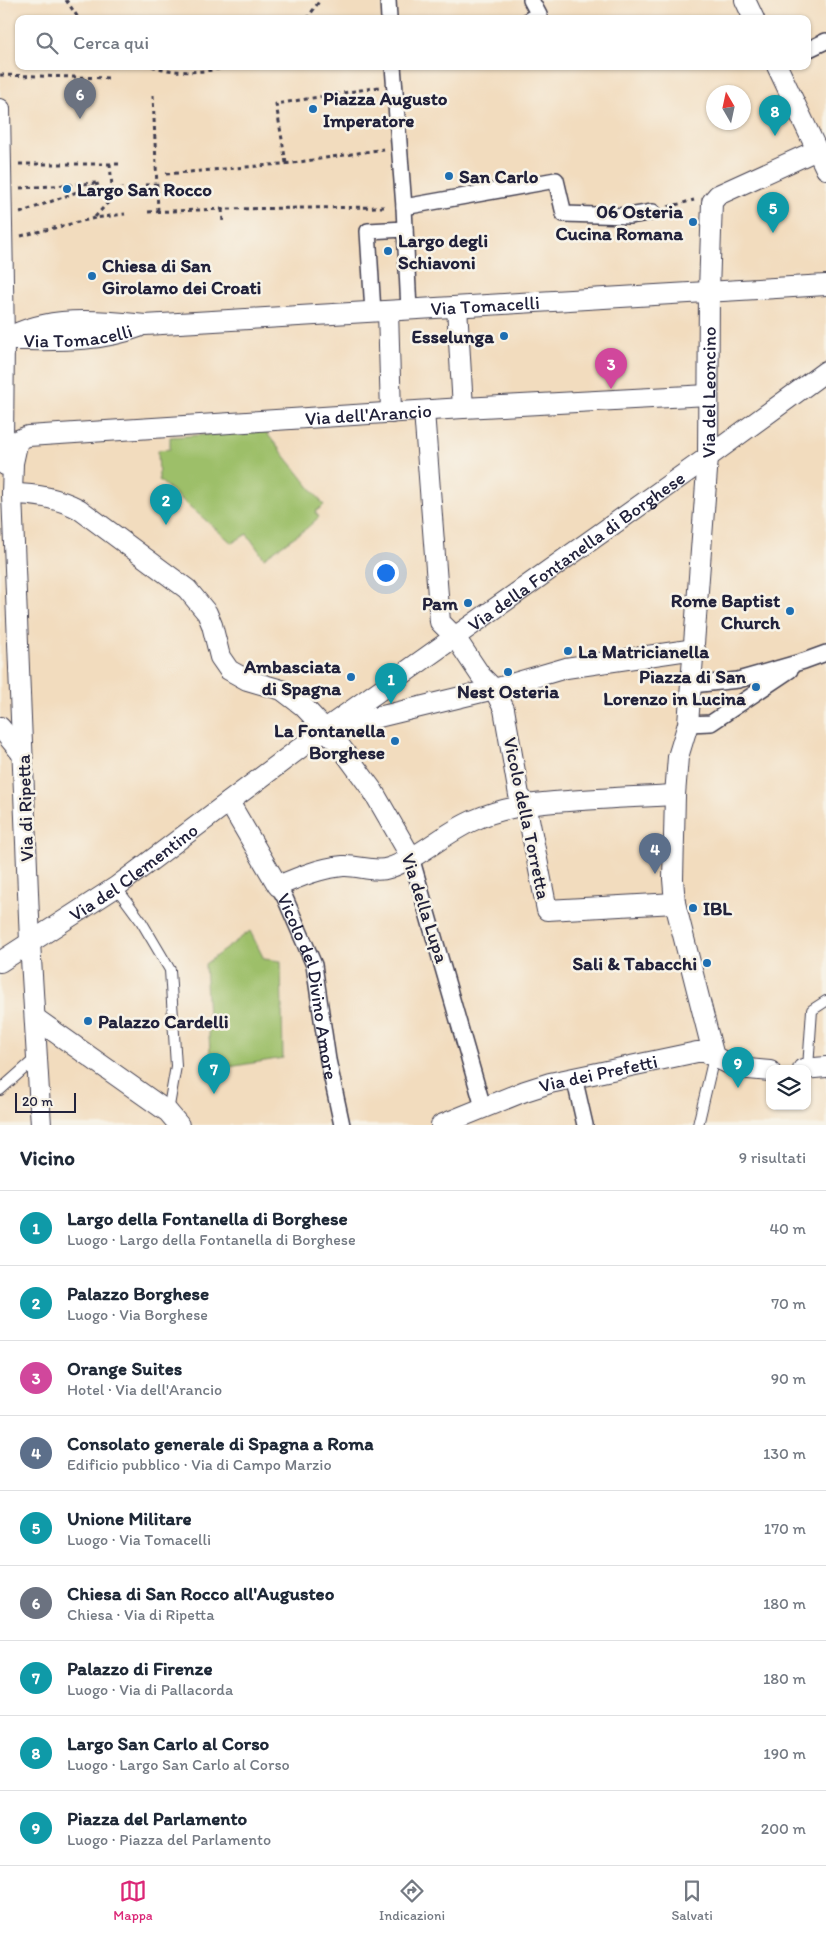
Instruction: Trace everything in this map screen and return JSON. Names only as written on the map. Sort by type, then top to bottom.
[{"type":"street","points":[[388,0],[389,15]]},
{"type":"street","points":[[531,0],[539,15]]},
{"type":"street","points":[[745,0],[752,15]]},
{"type":"street","points":[[811,48],[826,41]]},
{"type":"street","points":[[393,70],[404,207],[409,310]]},
{"type":"street","points":[[779,70],[826,168]]},
{"type":"street","points":[[0,109],[3,228],[2,424],[5,465],[12,494]]},
{"type":"street","points":[[709,198],[817,150]]},
{"type":"street","points":[[404,207],[556,180],[564,214],[629,216],[654,212]]},
{"type":"street","name":"Via del Leoncino","points":[[709,198],[712,202],[709,291],[708,457],[692,685],[688,724],[678,756],[673,879],[676,903],[714,1057]]},
{"type":"street","points":[[392,413],[368,231],[405,229]]},
{"type":"street","name":"Via Tomacelli","points":[[2,340],[23,330],[45,325],[104,321],[145,325],[826,285]]},
{"type":"street","points":[[457,307],[463,408]]},
{"type":"street","name":"Via della Fontanella di Borghese","points":[[231,800],[324,730],[826,371]]},
{"type":"street","name":"Via dell'Arancio","points":[[12,494],[16,445],[18,440],[28,436],[463,408],[708,396]]},
{"type":"street","name":"Vicolo della Torretta","points":[[424,411],[440,622],[455,637],[481,676],[494,690],[504,709],[519,794],[526,804],[547,910],[676,903]]},
{"type":"street","name":"Via della Lupa","points":[[12,494],[30,494],[68,503],[79,509],[187,589],[206,613],[222,661],[229,670],[247,680],[277,688],[291,696],[337,742],[373,791],[411,857],[483,1107]]},
{"type":"street","name":"Via di Ripetta","points":[[12,494],[30,942],[41,1125]]},
{"type":"street","points":[[324,730],[494,690],[566,668],[695,649]]},
{"type":"street","points":[[692,685],[738,680],[826,653]]},
{"type":"street","points":[[688,724],[711,723],[804,661]]},
{"type":"street","points":[[0,727],[22,754]]},
{"type":"street","points":[[278,886],[329,868],[345,866],[372,870],[388,868],[411,857],[472,820],[526,804],[610,797],[675,796]]},
{"type":"street","name":"Vicolo del Divino Amore","points":[[231,800],[278,886],[314,965],[328,1060],[342,1125]]},
{"type":"street","name":"Via del Clementino","points":[[0,962],[116,887],[231,800]]},
{"type":"street","points":[[35,1018],[112,1072],[174,1119]]},
{"type":"street","name":"Via dei Prefetti","points":[[441,1125],[525,1091],[574,1078],[697,1052],[704,1052],[738,1068],[766,1070]]},
{"type":"street","points":[[811,1068],[826,1067]]},
{"type":"street","points":[[574,1078],[586,1125]]},
{"type":"lane","points":[[116,887],[141,921],[170,970],[176,1066],[174,1119]]},
{"type":"lane","points":[[808,1065],[812,1010],[826,1001]]},
{"type":"lane","points":[[0,1090],[37,1057]]},
{"type":"lane","points":[[698,1125],[714,1057]]},
{"type":"path","points":[[66,0],[76,15]]},
{"type":"path","points":[[310,15],[320,0]]},
{"type":"path","points":[[173,70],[183,72],[217,70]]},
{"type":"path","points":[[0,75],[111,78]]},
{"type":"path","points":[[286,164],[276,104],[374,88]]},
{"type":"path","points":[[153,95],[158,211]]},
{"type":"path","points":[[166,174],[286,164],[382,149]]},
{"type":"path","points":[[1,164],[120,164]]},
{"type":"path","points":[[110,164],[113,198]]},
{"type":"path","points":[[3,228],[101,183],[20,188]]},
{"type":"path","points":[[145,185],[156,184]]},
{"type":"path","points":[[95,218],[122,187]]},
{"type":"path","points":[[654,212],[692,200],[709,198]]},
{"type":"path","points":[[148,212],[222,209],[404,207]]},
{"type":"path","points":[[222,209],[223,223]]},
{"type":"path","points":[[3,228],[31,234],[95,218],[125,214]]},
{"type":"green space","points":[[265,431],[324,505],[315,512],[319,517],[307,528],[264,558],[247,534],[232,543],[159,480],[158,450],[170,449],[170,437]]},
{"type":"green space","points":[[250,931],[264,959],[281,961],[283,1058],[211,1070],[205,964]]},
{"type":"place","name":"Piazza Augusto Imperatore","points":[[313,109]]},
{"type":"place","name":"Chiesa di San Rocco all'Augusteo","points":[[80,119]]},
{"type":"place","name":"Largo San Carlo al Corso","points":[[775,136]]},
{"type":"place","name":"San Carlo","points":[[449,176]]},
{"type":"place","name":"Largo San Rocco","points":[[67,189]]},
{"type":"place","name":"06 Osteria Cucina Romana","points":[[693,222]]},
{"type":"place","name":"Unione Militare","points":[[773,233]]},
{"type":"place","name":"Largo degli Schiavoni","points":[[388,251]]},
{"type":"place","name":"Chiesa di San Girolamo dei Croati","points":[[92,276]]},
{"type":"place","name":"Esselunga","points":[[504,336]]},
{"type":"place","name":"Orange Suites","points":[[611,389]]},
{"type":"place","name":"Palazzo Borghese","points":[[166,525]]},
{"type":"place","name":"Pam","points":[[468,603]]},
{"type":"place","name":"Rome Baptist Church","points":[[790,611]]},
{"type":"place","name":"La Matricianella","points":[[568,651]]},
{"type":"place","name":"Nest Osteria","points":[[508,672]]},
{"type":"place","name":"Ambasciata di Spagna","points":[[351,677]]},
{"type":"place","name":"Piazza di San Lorenzo in Lucina","points":[[756,687]]},
{"type":"place","name":"Largo della Fontanella di Borghese","points":[[391,704]]},
{"type":"place","name":"La Fontanella Borghese","points":[[395,741]]},
{"type":"place","name":"Consolato generale di Spagna a Roma","points":[[655,874]]},
{"type":"place","name":"IBL","points":[[693,908]]},
{"type":"place","name":"Sali & Tabacchi","points":[[707,963]]},
{"type":"place","name":"Palazzo Cardelli","points":[[88,1021]]},
{"type":"place","name":"Piazza del Parlamento","points":[[738,1088]]},
{"type":"place","name":"Palazzo di Firenze","points":[[214,1094]]}]
